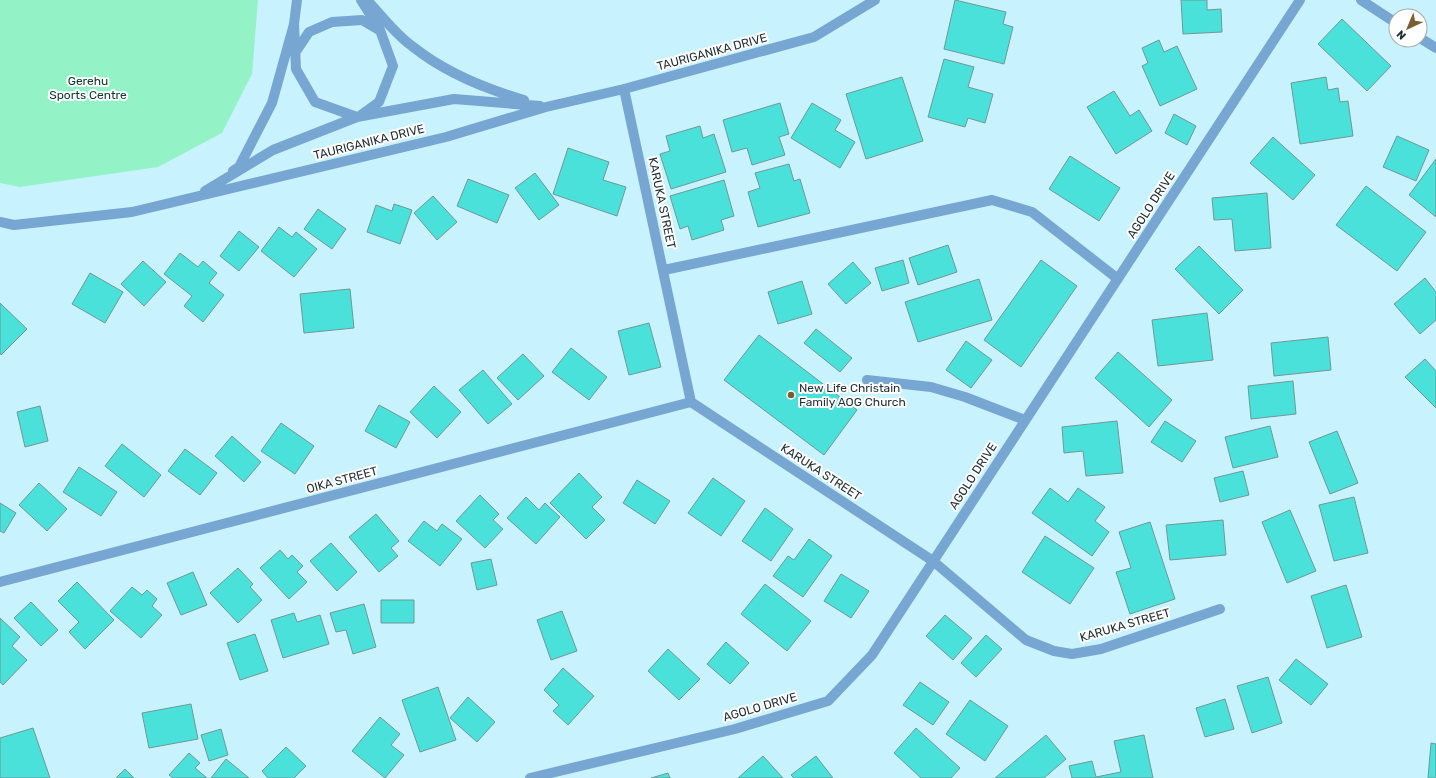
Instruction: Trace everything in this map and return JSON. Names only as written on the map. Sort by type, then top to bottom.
[{"type":"street","points":[[197,196],[239,167],[272,103],[294,24],[297,0]]},
{"type":"street","points":[[294,24],[296,69],[315,102],[357,117],[379,102],[393,66],[380,30],[361,0]]},
{"type":"street","points":[[367,0],[411,46],[446,68],[501,93],[546,107]]},
{"type":"street","name":"TAURIGANIKA DRIVE","points":[[0,222],[14,225],[132,212],[446,137],[546,107],[624,89],[814,37],[875,0]]},
{"type":"street","name":"AGOLO DRIVE","points":[[530,778],[735,728],[828,701],[872,655],[1300,0]]},
{"type":"street","points":[[1361,0],[1388,18]]},
{"type":"street","points":[[295,53],[309,32],[332,22],[362,20],[380,30]]},
{"type":"street","name":"KARUKA STREET","points":[[624,89],[664,270],[691,402],[933,561],[1026,640],[1054,650],[1072,654],[1101,648],[1220,610]]},
{"type":"street","name":"TAURIGANIKA DRIVE","points":[[197,196],[273,150],[357,117],[454,99],[546,107]]},
{"type":"street","points":[[664,270],[992,200],[1032,212],[1118,279]]},
{"type":"street","points":[[868,380],[931,387],[965,397],[1025,420]]},
{"type":"street","name":"OIKA STREET","points":[[0,582],[691,402]]},
{"type":"green space","name":"Gerehu Sports Centre","points":[[0,0],[258,0],[252,74],[222,133],[158,167],[20,187],[0,183]]},
{"type":"building","points":[[955,0],[1006,12],[1003,24],[1013,27],[1004,64],[944,49]]},
{"type":"building","points":[[1181,0],[1207,0],[1207,10],[1221,9],[1222,32],[1183,34]]},
{"type":"building","points":[[1342,19],[1391,66],[1367,91],[1318,44]]},
{"type":"building","points":[[1159,40],[1164,52],[1177,46],[1197,89],[1160,106],[1142,66],[1148,63],[1142,48]]},
{"type":"building","points":[[944,59],[974,67],[968,87],[993,94],[985,123],[968,118],[965,127],[928,117]]},
{"type":"building","points":[[902,77],[923,141],[866,159],[846,94]]},
{"type":"building","points":[[1326,77],[1328,90],[1338,88],[1340,102],[1348,101],[1353,136],[1300,144],[1291,83]]},
{"type":"building","points":[[1114,91],[1130,116],[1139,110],[1152,131],[1116,154],[1087,107]]},
{"type":"building","points":[[780,103],[789,134],[779,137],[785,155],[752,165],[747,148],[732,152],[723,120]]},
{"type":"building","points":[[812,103],[841,120],[835,130],[855,142],[840,168],[791,138]]},
{"type":"building","points":[[1174,114],[1196,126],[1187,145],[1165,133]]},
{"type":"building","points":[[700,126],[703,138],[714,134],[726,172],[671,189],[660,154],[670,151],[666,136]]},
{"type":"building","points":[[1397,136],[1429,150],[1416,181],[1383,167]]},
{"type":"building","points":[[1273,137],[1315,175],[1293,200],[1250,163]]},
{"type":"building","points":[[568,148],[609,162],[603,180],[626,187],[617,216],[553,194]]},
{"type":"building","points":[[1070,156],[1120,188],[1099,221],[1049,189]]},
{"type":"building","points":[[1436,159],[1436,217],[1409,195]]},
{"type":"building","points":[[789,164],[794,181],[800,179],[810,213],[758,227],[748,192],[760,188],[755,173]]},
{"type":"building","points":[[535,173],[559,205],[539,220],[515,188]]},
{"type":"building","points":[[468,179],[509,195],[497,223],[457,206]]},
{"type":"building","points":[[724,180],[734,216],[721,220],[724,230],[692,240],[688,226],[680,229],[670,196]]},
{"type":"building","points":[[1366,186],[1426,232],[1397,271],[1336,225]]},
{"type":"building","points":[[1267,193],[1271,248],[1235,251],[1232,219],[1214,220],[1212,198]]},
{"type":"building","points":[[433,196],[457,222],[437,240],[414,213]]},
{"type":"building","points":[[394,204],[412,210],[400,244],[367,232],[376,205],[392,211]]},
{"type":"building","points":[[318,209],[346,229],[332,249],[304,229]]},
{"type":"building","points":[[279,227],[292,237],[296,232],[317,249],[294,277],[261,251]]},
{"type":"building","points":[[239,231],[259,247],[239,271],[220,256]]},
{"type":"building","points":[[948,245],[957,272],[918,285],[909,258]]},
{"type":"building","points":[[1199,246],[1243,290],[1219,314],[1175,269]]},
{"type":"building","points":[[180,253],[198,267],[203,261],[217,273],[209,283],[224,295],[203,322],[184,306],[192,296],[164,274]]},
{"type":"building","points":[[903,260],[909,283],[882,291],[875,268]]},
{"type":"building","points":[[1041,260],[1077,286],[1021,367],[984,340]]},
{"type":"building","points":[[143,261],[166,282],[144,306],[121,284]]},
{"type":"building","points":[[853,262],[871,283],[846,304],[828,284]]},
{"type":"building","points":[[90,273],[123,292],[105,323],[72,304]]},
{"type":"building","points":[[1425,278],[1436,292],[1436,320],[1420,334],[1394,304]]},
{"type":"building","points":[[979,279],[992,320],[918,342],[905,302]]},
{"type":"building","points":[[802,281],[812,314],[778,324],[768,292]]},
{"type":"building","points":[[350,289],[354,328],[304,333],[300,294]]},
{"type":"building","points":[[0,303],[27,329],[1,355],[0,353]]},
{"type":"building","points":[[1207,313],[1213,360],[1158,366],[1152,320]]},
{"type":"building","points":[[649,323],[661,367],[629,375],[618,331]]},
{"type":"building","points":[[816,329],[852,358],[840,372],[804,343]]},
{"type":"building","name":"New Life Christain Family AOG Church","points":[[759,335],[857,410],[824,455],[724,380]]},
{"type":"building","points":[[1328,337],[1331,370],[1274,376],[1271,343]]},
{"type":"building","points":[[966,341],[992,360],[971,388],[946,370]]},
{"type":"building","points":[[571,348],[607,377],[589,400],[552,372]]},
{"type":"building","points":[[1118,352],[1172,400],[1149,427],[1095,378]]},
{"type":"building","points":[[523,354],[544,376],[518,400],[497,378]]},
{"type":"building","points":[[1425,359],[1436,371],[1436,408],[1405,377]]},
{"type":"building","points":[[483,370],[512,404],[488,424],[459,390]]},
{"type":"building","points":[[1293,381],[1296,414],[1251,419],[1248,386]]},
{"type":"building","points":[[434,386],[461,412],[437,438],[410,412]]},
{"type":"building","points":[[379,405],[410,422],[396,448],[365,431]]},
{"type":"building","points":[[40,406],[48,441],[25,447],[17,412]]},
{"type":"building","points":[[1117,421],[1123,473],[1086,476],[1083,451],[1064,453],[1062,427]]},
{"type":"building","points":[[1165,421],[1196,441],[1182,462],[1151,442]]},
{"type":"building","points":[[281,423],[314,446],[295,474],[261,451]]},
{"type":"building","points":[[1270,426],[1278,457],[1233,468],[1225,437]]},
{"type":"building","points":[[1337,431],[1358,483],[1330,494],[1309,442]]},
{"type":"building","points":[[232,436],[261,462],[244,482],[215,456]]},
{"type":"building","points":[[122,444],[161,475],[144,497],[105,466]]},
{"type":"building","points":[[185,449],[217,473],[200,495],[168,471]]},
{"type":"building","points":[[79,467],[117,492],[101,516],[63,492]]},
{"type":"building","points":[[1243,471],[1249,495],[1220,502],[1214,478]]},
{"type":"building","points":[[579,473],[602,497],[592,507],[605,520],[586,539],[550,503]]},
{"type":"building","points":[[713,478],[745,501],[721,536],[688,513]]},
{"type":"building","points":[[637,480],[670,501],[655,524],[623,503]]},
{"type":"building","points":[[39,483],[67,509],[47,531],[19,505]]},
{"type":"building","points":[[1050,488],[1068,502],[1078,488],[1105,507],[1095,521],[1109,532],[1092,556],[1032,513]]},
{"type":"building","points":[[480,495],[499,514],[493,520],[503,529],[485,548],[456,521]]},
{"type":"building","points":[[526,497],[539,510],[545,503],[560,517],[536,544],[507,518]]},
{"type":"building","points":[[1354,497],[1368,553],[1334,561],[1319,505]]},
{"type":"building","points":[[0,503],[16,513],[4,533],[0,531]]},
{"type":"building","points":[[765,508],[793,529],[771,561],[742,541]]},
{"type":"building","points":[[1290,510],[1316,571],[1287,583],[1262,522]]},
{"type":"building","points":[[376,514],[399,541],[391,548],[398,556],[379,572],[349,537]]},
{"type":"building","points":[[1223,520],[1226,555],[1170,560],[1166,525]]},
{"type":"building","points":[[424,521],[437,531],[442,524],[462,539],[440,566],[408,541]]},
{"type":"building","points":[[1150,522],[1175,599],[1130,614],[1116,572],[1131,568],[1119,532]]},
{"type":"building","points":[[1045,536],[1094,568],[1070,604],[1022,572]]},
{"type":"building","points":[[809,539],[832,556],[803,597],[773,576],[788,556],[794,560]]},
{"type":"building","points":[[331,543],[357,572],[337,591],[310,561]]},
{"type":"building","points":[[280,550],[288,559],[292,555],[303,566],[297,572],[307,582],[289,599],[260,568]]},
{"type":"building","points":[[491,559],[497,585],[477,590],[471,563]]},
{"type":"building","points":[[238,568],[253,584],[250,587],[262,600],[238,623],[210,593]]},
{"type":"building","points":[[193,572],[207,605],[181,615],[167,583]]},
{"type":"building","points":[[841,574],[869,591],[851,618],[824,601]]},
{"type":"building","points":[[77,582],[114,620],[85,649],[69,632],[79,622],[58,601]]},
{"type":"building","points":[[765,584],[811,621],[787,651],[741,614]]},
{"type":"building","points":[[1346,585],[1362,637],[1327,648],[1311,596]]},
{"type":"building","points":[[132,587],[142,595],[147,590],[157,599],[152,606],[162,615],[141,638],[110,611]]},
{"type":"building","points":[[381,600],[414,600],[414,623],[381,623]]},
{"type":"building","points":[[31,602],[58,630],[41,646],[14,618]]},
{"type":"building","points":[[364,604],[376,647],[353,654],[346,630],[336,632],[330,613]]},
{"type":"building","points":[[562,611],[577,651],[551,660],[537,620]]},
{"type":"building","points":[[294,613],[297,622],[320,615],[329,644],[283,658],[271,620]]},
{"type":"building","points":[[945,615],[972,638],[953,660],[926,636]]},
{"type":"building","points":[[0,618],[20,637],[12,646],[27,660],[3,685],[0,682]]},
{"type":"building","points":[[255,634],[268,671],[240,680],[227,643]]},
{"type":"building","points":[[986,635],[1002,649],[976,677],[961,663]]},
{"type":"building","points":[[726,642],[749,663],[730,684],[707,664]]},
{"type":"building","points":[[668,649],[700,679],[679,700],[648,671]]},
{"type":"building","points":[[1296,659],[1328,684],[1311,705],[1279,680]]},
{"type":"building","points":[[563,668],[594,696],[568,725],[553,711],[559,705],[544,690]]},
{"type":"building","points":[[1268,677],[1282,723],[1252,733],[1237,686]]},
{"type":"building","points":[[920,682],[949,702],[933,725],[903,705]]},
{"type":"building","points":[[438,687],[456,740],[420,752],[402,700]]},
{"type":"building","points":[[468,697],[495,722],[477,742],[450,718]]},
{"type":"building","points":[[1225,699],[1234,729],[1205,737],[1196,708]]},
{"type":"building","points":[[970,700],[1008,726],[985,761],[946,734]]},
{"type":"building","points":[[191,704],[198,739],[149,748],[142,713]]},
{"type":"building","points":[[380,717],[400,734],[391,745],[404,755],[385,778],[352,751]]},
{"type":"building","points":[[33,728],[50,778],[0,778],[0,738]]},
{"type":"building","points":[[916,728],[960,768],[951,778],[921,778],[894,753]]},
{"type":"building","points":[[221,729],[228,755],[209,761],[201,735]]},
{"type":"building","points":[[1046,735],[1066,759],[1044,778],[995,778]]},
{"type":"building","points":[[1144,735],[1153,778],[1072,778],[1069,766],[1092,761],[1096,777],[1121,772],[1114,741]]},
{"type":"building","points":[[1431,743],[1436,744],[1436,778],[1428,778]]},
{"type":"building","points":[[286,747],[306,766],[294,778],[268,778],[262,771]]},
{"type":"building","points":[[189,753],[200,763],[195,768],[207,778],[173,778],[169,775]]},
{"type":"building","points":[[763,756],[783,778],[738,778]]},
{"type":"building","points":[[816,756],[833,778],[794,778],[791,775]]},
{"type":"building","points":[[226,759],[249,778],[211,778]]},
{"type":"building","points":[[125,769],[134,778],[116,778]]},
{"type":"building","points":[[668,773],[670,778],[651,778]]},
{"type":"place","name":"New Life Christain Family AOG Church","points":[[791,395]]}]
